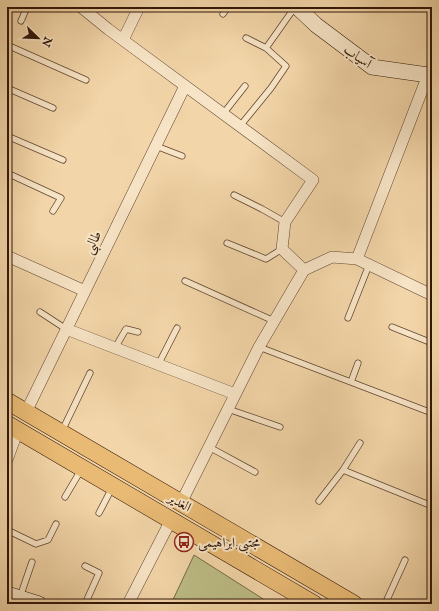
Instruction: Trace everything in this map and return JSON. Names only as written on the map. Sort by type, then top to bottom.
[{"type":"main road","name":"الغدیر","points":[[7,401],[354,604]]},
{"type":"main road","name":"الغدیر","points":[[12,427],[314,604]]},
{"type":"street","points":[[81,7],[123,40],[313,180],[285,222],[282,249],[304,270]]},
{"type":"street","points":[[123,40],[139,7]]},
{"type":"street","name":"آسیاب","points":[[296,7],[316,25],[372,67],[430,74]]},
{"type":"street","points":[[357,259],[430,74]]},
{"type":"street","name":"طالبی","points":[[26,412],[185,86]]},
{"type":"street","points":[[7,256],[85,291]]},
{"type":"street","points":[[181,503],[259,346],[304,270],[332,257],[357,259],[432,295]]},
{"type":"street","points":[[66,329],[235,394]]},
{"type":"street","points":[[7,460],[12,427]]},
{"type":"street","points":[[128,604],[171,520]]},
{"type":"street","points":[[13,596],[39,604]]},
{"type":"lane","points":[[21,21],[27,7]]},
{"type":"lane","points":[[223,14],[228,7]]},
{"type":"lane","points":[[266,48],[296,7]]},
{"type":"lane","points":[[240,126],[271,88],[286,66],[266,48],[246,38]]},
{"type":"lane","points":[[7,44],[86,80]]},
{"type":"lane","points":[[223,114],[245,86]]},
{"type":"lane","points":[[7,88],[53,108]]},
{"type":"lane","points":[[7,136],[62,160]]},
{"type":"lane","points":[[156,146],[182,156]]},
{"type":"lane","points":[[7,173],[61,198],[53,211]]},
{"type":"lane","points":[[234,195],[285,222]]},
{"type":"lane","points":[[227,243],[266,259],[282,249]]},
{"type":"lane","points":[[348,318],[369,265]]},
{"type":"lane","points":[[185,281],[274,321]]},
{"type":"lane","points":[[40,312],[66,329]]},
{"type":"lane","points":[[392,327],[432,343]]},
{"type":"lane","points":[[158,365],[178,328]]},
{"type":"lane","points":[[115,348],[126,329],[138,332]]},
{"type":"lane","points":[[259,346],[432,413]]},
{"type":"lane","points":[[350,382],[358,363]]},
{"type":"lane","points":[[61,433],[90,373]]},
{"type":"lane","points":[[228,409],[280,427]]},
{"type":"lane","points":[[319,501],[343,470],[360,443]]},
{"type":"lane","points":[[209,447],[255,472]]},
{"type":"lane","points":[[65,497],[82,468]]},
{"type":"lane","points":[[343,470],[432,506]]},
{"type":"lane","points":[[99,513],[113,486]]},
{"type":"lane","points":[[7,530],[36,544],[48,540],[56,524]]},
{"type":"lane","points":[[385,604],[405,560]]},
{"type":"lane","points":[[13,596],[32,562]]},
{"type":"lane","points":[[84,604],[99,573],[86,566]]},
{"type":"green space","points":[[194,555],[271,604],[171,604]]},
{"type":"place","name":"مجتبی ابراهیمی","points":[[184,542]]}]
